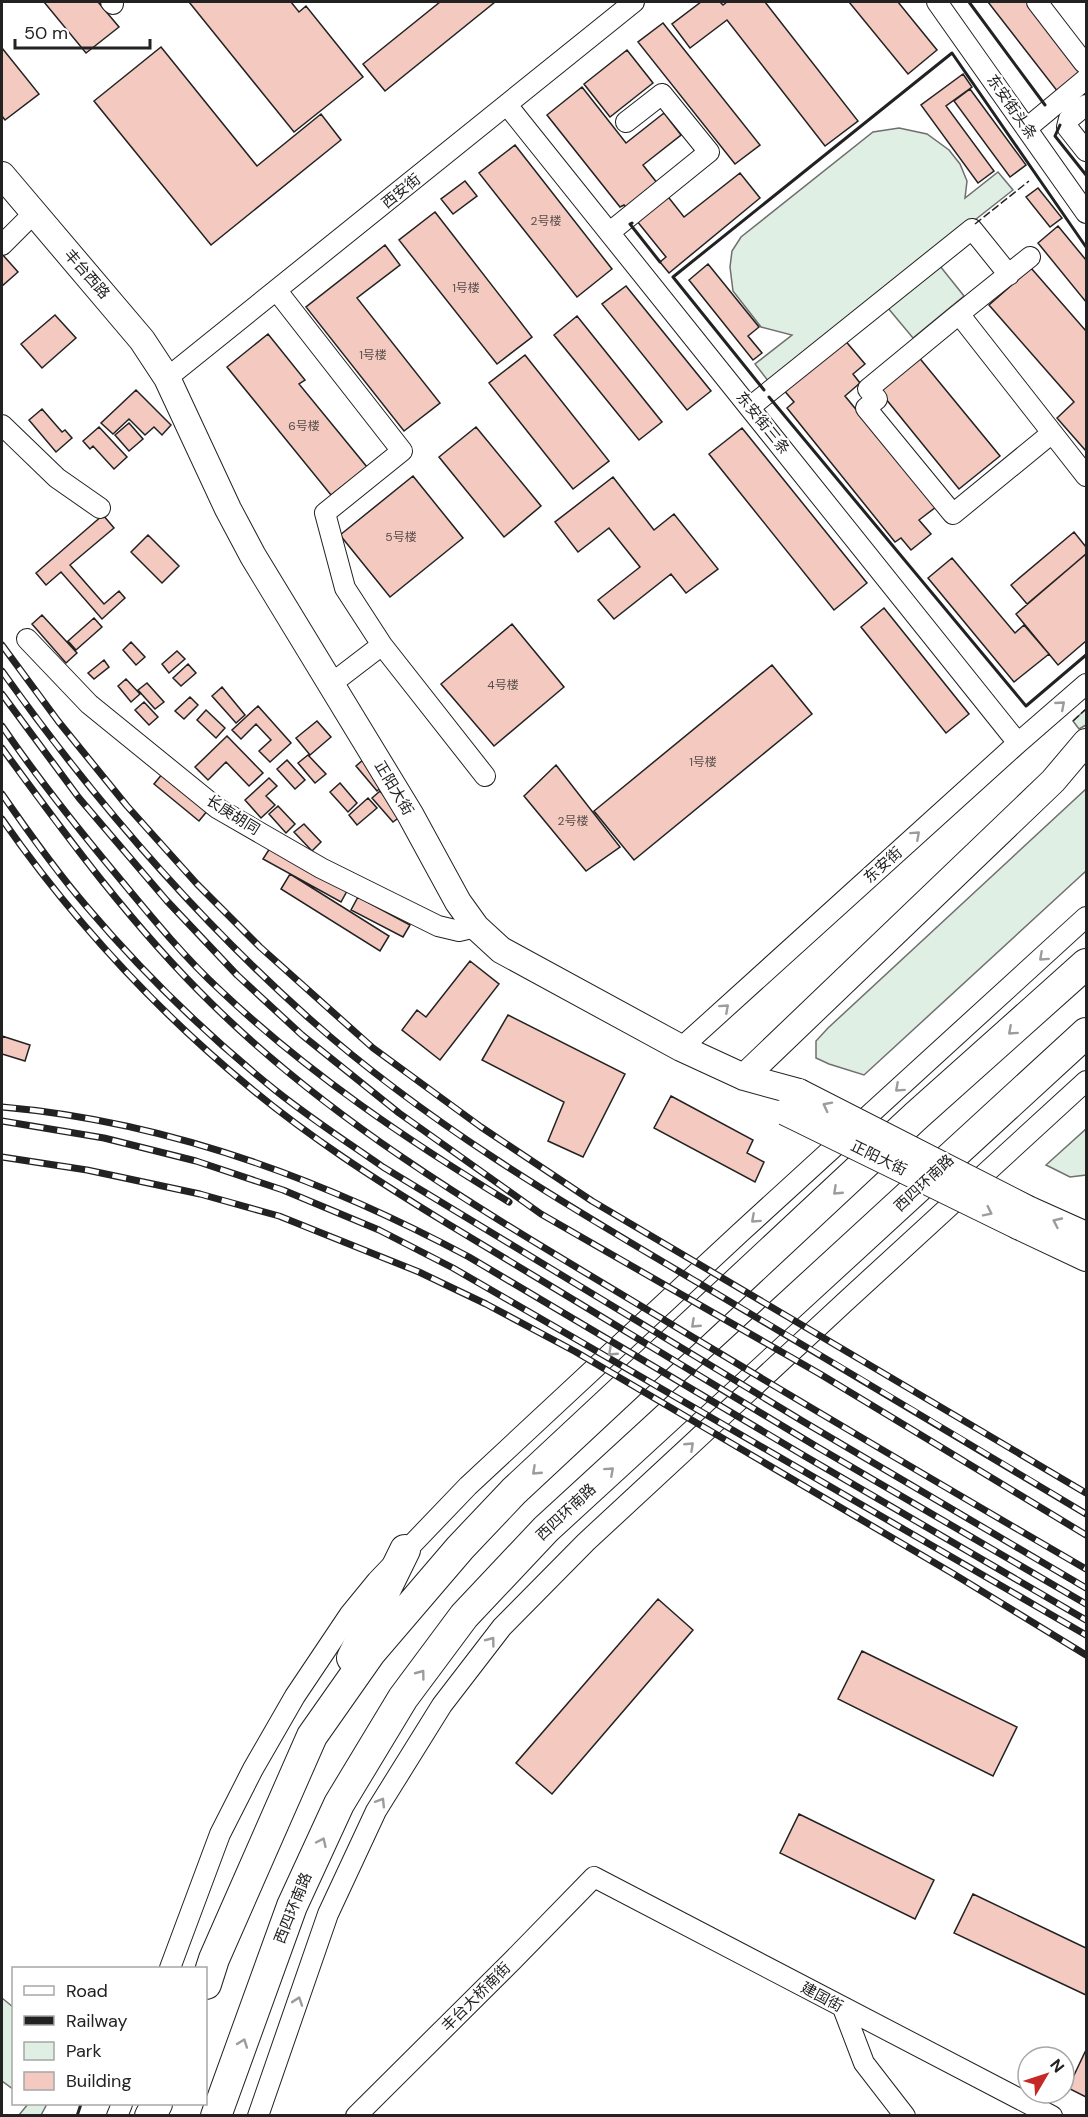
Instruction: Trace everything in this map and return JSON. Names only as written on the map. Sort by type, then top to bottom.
[{"type":"highway","points":[[312,1736],[371,1652],[460,1548],[514,1491],[916,1116],[1086,964]]},
{"type":"highway","name":"西四环南路","points":[[220,2110],[292,1906],[339,1804],[403,1698],[464,1616],[546,1529],[1086,1033]]},
{"type":"highway","points":[[207,1981],[214,1959],[312,1736],[405,1550]]},
{"type":"main road","name":"丰台西路","points":[[2,175],[142,340],[167,378]]},
{"type":"main road","name":"正阳大街","points":[[167,378],[228,509],[254,556],[410,814],[458,902],[476,927],[501,950],[681,1048],[744,1077],[1085,1249]]},
{"type":"main road","points":[[744,1077],[1053,781],[1086,742]]},
{"type":"main road","points":[[1053,781],[1086,764]]},
{"type":"street","name":"西安街","points":[[167,378],[278,291],[634,2]]},
{"type":"street","points":[[1027,128],[1047,111],[1085,71],[1037,2]]},
{"type":"street","name":"东安街头条","points":[[944,4],[1086,213]]},
{"type":"street","points":[[610,232],[709,152],[662,94],[627,123]]},
{"type":"street","name":"东安街三条","points":[[507,105],[1018,743]]},
{"type":"street","points":[[1086,105],[1070,119],[1066,127],[1086,151]]},
{"type":"street","points":[[1047,111],[1068,123]]},
{"type":"street","points":[[2,245],[34,213]]},
{"type":"street","points":[[750,407],[972,229],[1009,275]]},
{"type":"street","points":[[1030,257],[868,388],[877,399],[866,408],[953,514],[1052,433]]},
{"type":"street","points":[[278,291],[402,451],[326,513],[345,588],[382,645],[484,776]]},
{"type":"street","points":[[959,314],[1086,476]]},
{"type":"street","points":[[2,424],[57,478],[100,508]]},
{"type":"street","name":"长庚胡同","points":[[27,639],[89,704],[217,808],[321,868],[438,926],[459,931],[476,927]]},
{"type":"street","points":[[330,684],[382,645]]},
{"type":"street","name":"东安街","points":[[681,1048],[1086,684]]},
{"type":"street","points":[[170,1967],[220,1834],[253,1769],[295,1696],[350,1614],[377,1581],[468,1486],[741,1232],[1086,917]]},
{"type":"street","points":[[258,2115],[328,1914],[376,1811],[442,1705],[502,1627],[604,1526],[1086,1081]]},
{"type":"street","name":"建国街","points":[[594,1877],[1052,2115]]},
{"type":"street","name":"丰台大桥南街","points":[[356,2115],[594,1877]]},
{"type":"street","points":[[843,2008],[864,2063],[905,2115]]},
{"type":"green space","points":[[899,128],[927,134],[949,150],[960,164],[967,181],[965,198],[998,172],[1013,190],[769,382],[755,364],[792,335],[761,327],[733,291],[730,267],[732,251],[741,237],[873,132]]},
{"type":"green space","points":[[940,266],[964,296],[913,338],[888,308]]},
{"type":"green space","points":[[1086,709],[1086,725],[1079,729],[1073,721]]},
{"type":"green space","points":[[1086,789],[1086,871],[864,1075],[816,1058],[816,1041],[828,1028]]},
{"type":"green space","points":[[1086,1129],[1086,1175],[1070,1177],[1046,1165]]},
{"type":"green space","points":[[2,1998],[12,2006],[12,2088],[2,2081]]},
{"type":"green space","points":[[27,2105],[46,2105],[41,2115],[19,2115]]},
{"type":"building","points":[[44,2],[98,2],[119,27],[86,53]]},
{"type":"building","points":[[189,2],[291,2],[299,12],[306,6],[363,77],[294,132]]},
{"type":"building","points":[[440,2],[495,2],[385,91],[363,64]]},
{"type":"building","points":[[701,2],[720,2],[723,5],[727,2],[765,2],[858,121],[825,146],[727,20],[690,48],[672,24]]},
{"type":"building","points":[[849,2],[898,2],[937,50],[908,74]]},
{"type":"building","points":[[988,2],[1028,2],[1083,73],[1058,92]]},
{"type":"building","points":[[663,23],[760,145],[735,164],[638,42]]},
{"type":"building","points":[[161,47],[257,166],[321,114],[341,140],[211,245],[94,101]]},
{"type":"building","points":[[2,48],[39,94],[5,120],[2,116]]},
{"type":"building","points":[[627,50],[653,83],[610,117],[584,84]]},
{"type":"building","points":[[963,74],[972,87],[946,106],[994,171],[978,183],[921,105]]},
{"type":"building","points":[[582,87],[626,143],[664,113],[681,135],[643,165],[684,217],[740,173],[760,198],[669,273],[660,262],[666,257],[624,205],[620,207],[547,115]]},
{"type":"building","points":[[970,89],[1026,165],[1010,177],[954,101]]},
{"type":"building","points":[[515,145],[612,269],[577,297],[479,173]]},
{"type":"building","points":[[465,181],[477,196],[453,214],[441,199]]},
{"type":"building","points":[[1038,188],[1062,218],[1050,227],[1026,197]]},
{"type":"building","points":[[435,212],[532,337],[497,364],[399,240]]},
{"type":"building","points":[[1058,226],[1086,260],[1086,302],[1038,243]]},
{"type":"building","points":[[385,245],[400,265],[357,298],[440,403],[404,431],[306,307]]},
{"type":"building","points":[[2,254],[18,272],[2,286]]},
{"type":"building","points":[[708,264],[759,327],[748,336],[762,353],[753,360],[689,280]]},
{"type":"building","points":[[1031,268],[1086,331],[1086,451],[1057,418],[1074,402],[989,305]]},
{"type":"building","points":[[626,286],[711,391],[687,410],[602,304]]},
{"type":"building","points":[[55,315],[76,338],[42,368],[21,344]]},
{"type":"building","points":[[577,316],[662,422],[639,440],[554,335]]},
{"type":"building","points":[[268,334],[305,380],[299,384],[367,467],[331,495],[227,367]]},
{"type":"building","points":[[843,338],[865,364],[853,374],[860,383],[845,396],[936,507],[919,520],[931,534],[911,550],[901,538],[895,542],[787,408],[794,402],[782,388]]},
{"type":"building","points":[[525,355],[609,461],[573,489],[489,383]]},
{"type":"building","points":[[917,355],[1000,456],[959,489],[877,388]]},
{"type":"building","points":[[136,390],[171,425],[162,435],[154,427],[145,435],[129,419],[113,434],[101,423]]},
{"type":"building","points":[[42,409],[62,432],[65,430],[72,438],[56,452],[29,420]]},
{"type":"building","points":[[129,423],[143,439],[129,451],[115,435]]},
{"type":"building","points":[[99,427],[127,457],[114,469],[93,446],[90,449],[83,441]]},
{"type":"building","points":[[476,427],[541,506],[504,537],[439,457]]},
{"type":"building","points":[[742,428],[867,583],[834,610],[709,454]]},
{"type":"building","points":[[413,476],[463,538],[390,597],[340,535]]},
{"type":"building","points":[[613,477],[654,530],[674,514],[718,569],[686,593],[671,574],[614,619],[598,600],[640,567],[609,528],[578,552],[555,522]]},
{"type":"building","points":[[103,515],[114,528],[70,565],[104,604],[119,591],[125,598],[102,619],[61,572],[46,585],[36,573]]},
{"type":"building","points":[[1074,532],[1086,547],[1086,554],[1027,604],[1011,585]]},
{"type":"building","points":[[148,535],[179,566],[162,583],[131,552]]},
{"type":"building","points":[[1086,554],[1086,641],[1058,665],[1016,614]]},
{"type":"building","points":[[952,558],[1015,633],[1024,625],[1049,654],[1014,682],[928,578]]},
{"type":"building","points":[[884,608],[969,714],[946,733],[861,627]]},
{"type":"building","points":[[42,615],[77,653],[66,663],[32,624]]},
{"type":"building","points":[[94,618],[102,627],[76,650],[68,641]]},
{"type":"building","points":[[512,624],[564,687],[494,746],[441,684]]},
{"type":"building","points":[[131,642],[145,657],[136,665],[123,650]]},
{"type":"building","points":[[177,651],[185,659],[169,673],[162,664]]},
{"type":"building","points":[[104,660],[109,667],[94,679],[88,673]]},
{"type":"building","points":[[188,664],[196,673],[181,686],[173,678]]},
{"type":"building","points":[[772,665],[812,714],[634,860],[594,811]]},
{"type":"building","points":[[126,679],[140,694],[131,702],[118,686]]},
{"type":"building","points":[[147,683],[164,702],[155,709],[138,690]]},
{"type":"building","points":[[222,687],[245,715],[236,723],[212,696]]},
{"type":"building","points":[[190,697],[198,705],[184,719],[175,711]]},
{"type":"building","points":[[144,702],[158,717],[149,725],[135,710]]},
{"type":"building","points":[[258,706],[291,743],[270,762],[259,751],[271,740],[256,724],[241,739],[232,730]]},
{"type":"building","points":[[206,710],[225,728],[216,738],[197,720]]},
{"type":"building","points":[[317,721],[331,737],[310,755],[296,738]]},
{"type":"building","points":[[227,736],[263,773],[249,786],[226,762],[208,780],[195,767]]},
{"type":"building","points":[[308,755],[326,774],[315,783],[298,763]]},
{"type":"building","points":[[364,759],[385,784],[377,791],[356,766]]},
{"type":"building","points":[[287,760],[305,780],[295,789],[277,769]]},
{"type":"building","points":[[556,765],[620,847],[586,871],[524,796]]},
{"type":"building","points":[[163,773],[208,810],[199,821],[154,784]]},
{"type":"building","points":[[269,778],[277,786],[266,796],[275,805],[261,818],[245,800]]},
{"type":"building","points":[[340,783],[357,803],[348,812],[330,792]]},
{"type":"building","points":[[380,791],[401,816],[393,822],[372,798]]},
{"type":"building","points":[[368,798],[377,808],[357,825],[349,815]]},
{"type":"building","points":[[278,806],[295,824],[286,833],[269,814]]},
{"type":"building","points":[[304,824],[321,842],[312,851],[294,832]]},
{"type":"building","points":[[270,848],[347,891],[341,902],[263,859]]},
{"type":"building","points":[[290,874],[389,936],[380,951],[281,889]]},
{"type":"building","points":[[358,897],[410,925],[403,937],[351,910]]},
{"type":"building","points":[[470,961],[499,984],[440,1060],[402,1030],[417,1010],[426,1017]]},
{"type":"building","points":[[508,1015],[625,1074],[583,1157],[548,1141],[564,1102],[482,1060]]},
{"type":"building","points":[[2,1036],[30,1045],[25,1061],[2,1054]]},
{"type":"building","points":[[671,1096],[753,1140],[747,1153],[764,1162],[755,1182],[654,1128]]},
{"type":"building","points":[[658,1599],[693,1630],[552,1794],[516,1763]]},
{"type":"building","points":[[862,1651],[1017,1727],[993,1776],[838,1699]]},
{"type":"building","points":[[799,1814],[934,1880],[915,1919],[780,1853]]},
{"type":"building","points":[[973,1894],[1086,1948],[1086,1995],[954,1933]]},
{"type":"building","points":[[1085,2052],[1086,2097],[1076,2092],[1076,2071]]},
{"type":"railway","points":[[2,645],[58,721],[127,806],[197,884],[260,947],[373,1048],[481,1127],[592,1201],[1086,1493]]},
{"type":"railway","points":[[2,671],[72,764],[186,898],[268,981],[356,1058],[402,1094],[449,1128],[547,1192],[1086,1514]]},
{"type":"railway","points":[[2,694],[79,798],[167,901],[237,975],[302,1035],[399,1113],[541,1214],[820,1374],[1086,1535]]},
{"type":"railway","points":[[2,726],[100,855],[166,934],[221,991],[288,1050],[359,1104],[509,1202]]},
{"type":"railway","points":[[2,748],[128,913],[183,975],[258,1046],[355,1124],[457,1194],[563,1259],[1086,1569]]},
{"type":"railway","points":[[2,794],[64,880],[131,956],[225,1048],[302,1110],[383,1167],[804,1422],[1086,1588]]},
{"type":"railway","points":[[2,819],[56,892],[147,994],[248,1086],[319,1140],[443,1221],[819,1448],[1086,1604]]},
{"type":"railway","points":[[2,1107],[63,1114],[183,1140],[301,1179],[414,1229],[469,1257],[1086,1620]]},
{"type":"railway","points":[[2,1121],[104,1138],[196,1161],[283,1190],[379,1230],[453,1268],[1086,1635]]},
{"type":"railway","points":[[2,1157],[87,1170],[200,1194],[279,1216],[419,1272],[486,1304],[576,1352],[952,1573],[1086,1655]]},
{"type":"fence","points":[[975,224],[1029,181]]},
{"type":"fence","points":[[1073,721],[1086,709]]},
{"type":"wall","points":[[969,2],[1045,105]]},
{"type":"wall","points":[[764,390],[673,277],[952,53],[1086,247]]},
{"type":"wall","points":[[1060,125],[1055,136],[1086,175]]},
{"type":"wall","points":[[632,223],[630,224],[660,262]]},
{"type":"wall","points":[[769,397],[1026,706],[1086,655]]},
{"type":"wall","points":[[77,2116],[81,2105]]}]
